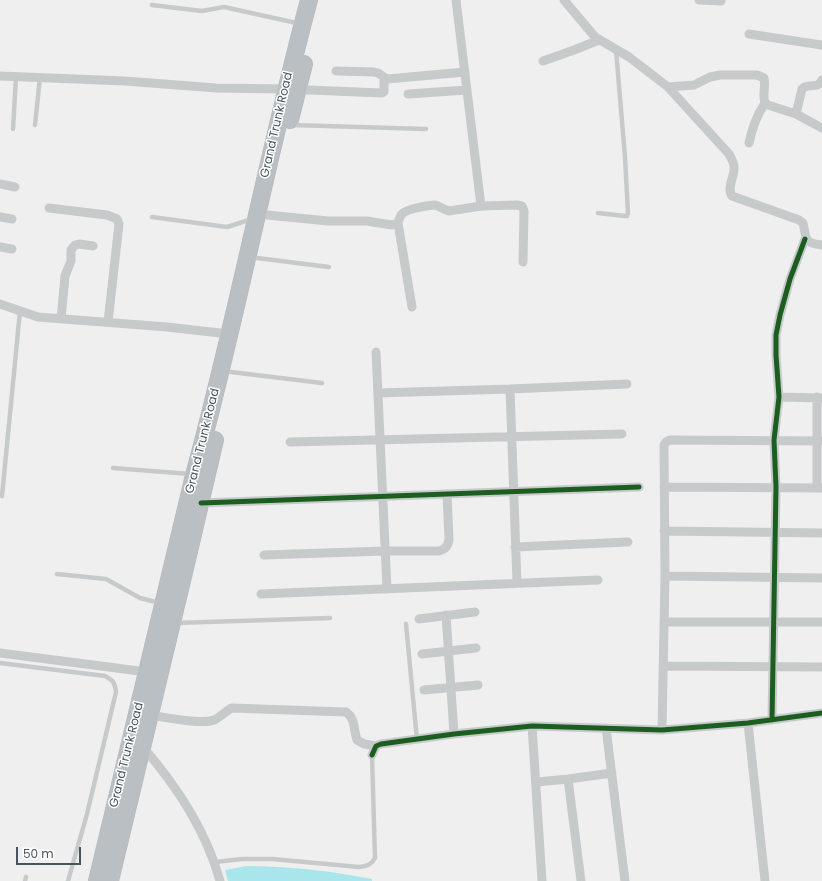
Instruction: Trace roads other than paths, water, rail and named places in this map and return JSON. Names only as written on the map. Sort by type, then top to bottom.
[{"type":"highway","name":"Grand Trunk Road","points":[[110,881],[135,756],[147,672],[194,475],[211,414],[229,334],[261,216],[291,89],[302,24],[309,0]]},
{"type":"highway","name":"Grand Trunk Road","points":[[97,881],[135,756],[150,715],[231,372],[256,258],[261,216],[289,125],[291,89],[319,0]]},
{"type":"street","points":[[456,0],[482,206]]},
{"type":"street","points":[[564,0],[586,27],[599,40],[629,57],[668,87],[729,154],[733,161],[734,170],[730,189],[732,196],[799,220],[803,223],[805,239],[790,279],[776,335],[779,397],[774,440],[776,487],[773,578],[774,622],[772,720]]},
{"type":"street","points":[[699,0],[721,1]]},
{"type":"street","points":[[749,34],[822,45]]},
{"type":"street","points":[[542,61],[599,40]]},
{"type":"street","points":[[336,71],[374,72],[388,79],[465,72]]},
{"type":"street","points":[[668,87],[694,85],[715,75],[757,76],[764,78],[763,99],[765,103],[796,114],[822,128]]},
{"type":"street","points":[[0,76],[125,81],[216,88],[291,89],[382,94],[384,92],[384,77]]},
{"type":"street","points":[[796,114],[802,90],[807,86],[817,86],[822,80]]},
{"type":"street","points":[[408,94],[467,90]]},
{"type":"street","points":[[748,143],[758,113],[765,103]]},
{"type":"street","points":[[0,184],[15,187]]},
{"type":"street","points":[[412,307],[398,223],[402,214],[406,211],[437,205],[444,210],[449,211],[482,206],[522,206],[524,211],[523,262]]},
{"type":"street","points":[[49,208],[107,215],[117,219],[119,224],[108,322]]},
{"type":"street","points":[[261,216],[328,221],[367,222],[392,225],[398,223]]},
{"type":"street","points":[[0,217],[12,219]]},
{"type":"street","points":[[805,239],[809,242],[822,245]]},
{"type":"street","points":[[60,320],[65,276],[71,261],[71,250],[78,244],[93,246]]},
{"type":"street","points":[[0,247],[12,249]]},
{"type":"street","points":[[0,304],[38,317],[60,320],[108,322],[229,334]]},
{"type":"street","points":[[376,352],[384,496],[387,589]]},
{"type":"street","points":[[378,393],[627,384]]},
{"type":"street","points":[[510,389],[517,583]]},
{"type":"street","points":[[664,487],[819,488],[819,397],[779,397]]},
{"type":"street","points":[[290,442],[622,434]]},
{"type":"street","points":[[662,730],[665,576],[664,445],[670,440],[819,441]]},
{"type":"street","points":[[201,503],[639,487]]},
{"type":"street","points":[[264,555],[385,551],[439,551],[448,545],[449,539],[447,494]]},
{"type":"street","points":[[664,531],[822,533]]},
{"type":"street","points":[[515,547],[628,542]]},
{"type":"street","points":[[665,576],[822,578]]},
{"type":"street","points":[[261,594],[598,580]]},
{"type":"street","points":[[419,619],[446,614],[475,612]]},
{"type":"street","points":[[446,614],[454,734]]},
{"type":"street","points":[[664,622],[822,622]]},
{"type":"street","points":[[422,654],[476,648]]},
{"type":"street","points":[[0,653],[147,672]]},
{"type":"street","points":[[663,666],[822,667]]},
{"type":"street","points":[[424,690],[478,685]]},
{"type":"street","points":[[150,715],[203,722],[213,721],[232,708],[346,712],[354,721],[357,740],[374,751],[381,744],[454,734],[532,726],[662,730],[748,723],[822,713]]},
{"type":"street","points":[[748,723],[765,881]]},
{"type":"street","points":[[532,726],[537,782],[542,881]]},
{"type":"street","points":[[606,728],[625,881]]},
{"type":"street","points":[[135,756],[159,766],[189,808],[215,862],[220,881]]},
{"type":"street","points":[[537,782],[612,773]]},
{"type":"street","points":[[568,779],[581,881]]},
{"type":"lane","points":[[152,6],[202,11],[224,7],[302,24]]},
{"type":"lane","points":[[598,213],[625,216],[628,214],[616,49]]},
{"type":"lane","points":[[13,129],[16,76]]},
{"type":"lane","points":[[35,125],[40,77]]},
{"type":"lane","points":[[289,125],[426,129]]},
{"type":"lane","points":[[152,217],[227,227],[261,216]]},
{"type":"lane","points":[[256,258],[328,267]]},
{"type":"lane","points":[[2,496],[20,311]]},
{"type":"lane","points":[[231,372],[322,383]]},
{"type":"lane","points":[[113,468],[194,475]]},
{"type":"lane","points":[[57,574],[106,578],[140,598],[164,604]]},
{"type":"lane","points":[[172,623],[330,618]]},
{"type":"lane","points":[[406,624],[417,740]]},
{"type":"lane","points":[[0,663],[105,676],[112,679],[115,685],[116,692],[68,881]]},
{"type":"lane","points":[[215,862],[242,858],[302,861],[359,867],[372,863],[375,858],[374,751]]},
{"type":"water","points":[[246,866],[325,871],[372,879],[372,881],[228,881],[225,870]]}]
